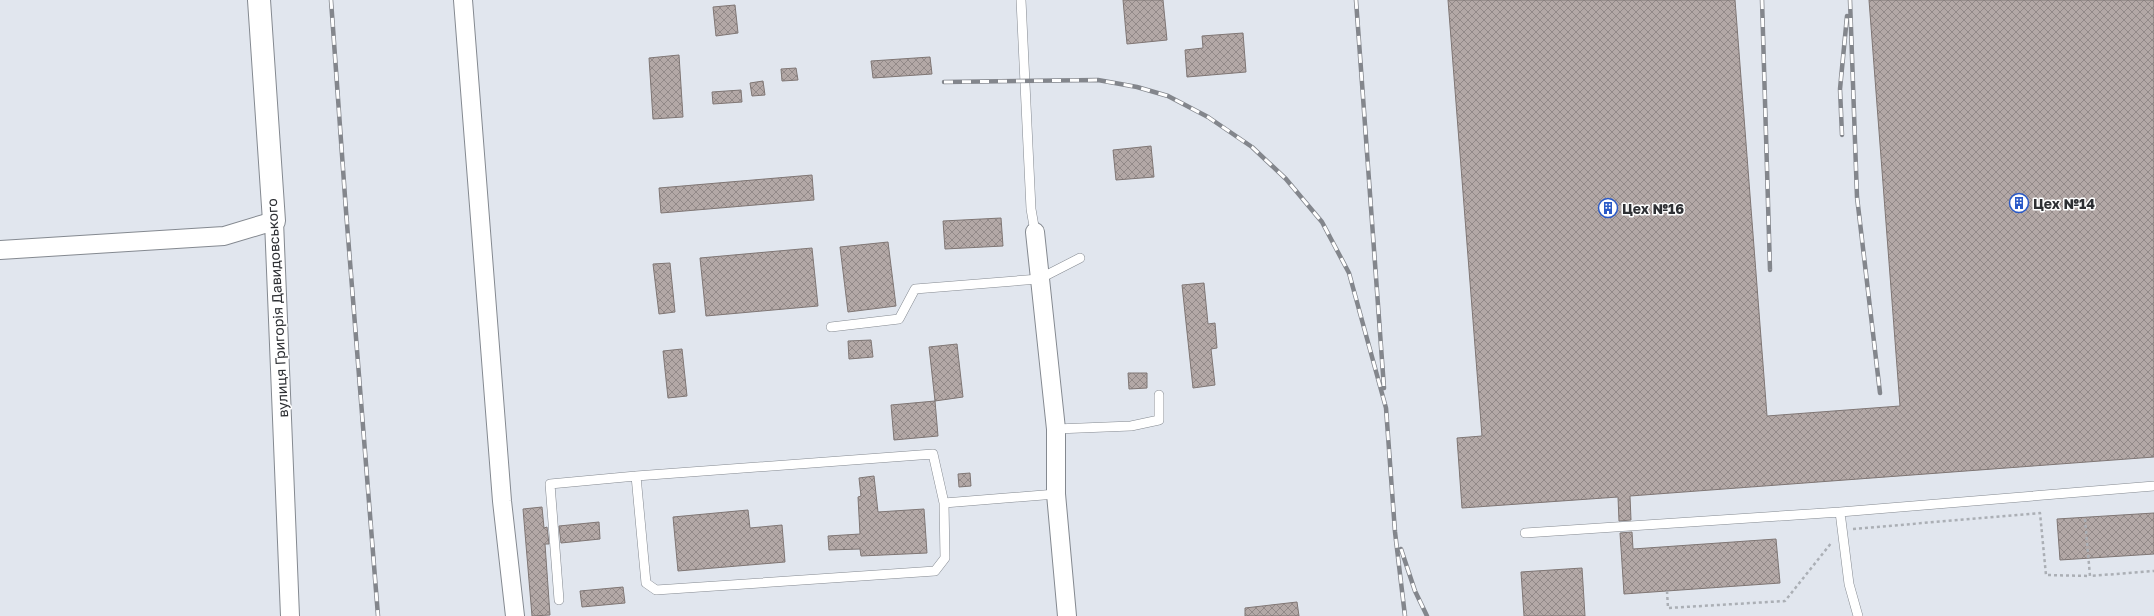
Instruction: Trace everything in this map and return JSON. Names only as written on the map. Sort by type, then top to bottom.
[{"type":"street","name":"вулиця Григорія Давидовського","points":[[259,0],[274,221],[290,616]]},
{"type":"street","points":[[463,0],[502,501],[515,616]]},
{"type":"street","points":[[0,250],[224,236],[274,221]]},
{"type":"street","points":[[1035,232],[1056,429],[1056,494],[1067,616]]},
{"type":"lane","points":[[1020,0],[1031,209],[1035,232]]},
{"type":"lane","points":[[831,327],[899,319],[915,289],[1039,279],[1080,258]]},
{"type":"lane","points":[[1056,429],[1131,426],[1159,420],[1159,395]]},
{"type":"lane","points":[[560,600],[550,484],[636,476],[933,454],[944,503],[945,558],[935,571],[656,590],[646,583],[636,476]]},
{"type":"lane","points":[[1525,533],[1840,512],[2154,486]]},
{"type":"lane","points":[[944,503],[1056,494]]},
{"type":"lane","points":[[1840,512],[1849,584],[1858,616]]},
{"type":"path","points":[[1667,591],[1668,608],[1785,600],[1843,530],[2040,513],[2046,575],[2090,576],[2154,571]]},
{"type":"path","points":[[2085,519],[2090,576]]},
{"type":"building","points":[[1123,0],[1163,0],[1167,40],[1127,44]]},
{"type":"building","points":[[1448,0],[1735,0],[1767,416],[1900,406],[1869,0],[2154,0],[2154,457],[1630,496],[1631,520],[1619,521],[1618,497],[1462,508],[1457,438],[1482,436]]},
{"type":"building","points":[[735,5],[738,33],[716,36],[713,7]]},
{"type":"building","points":[[1243,33],[1246,72],[1187,77],[1185,50],[1203,48],[1202,36]]},
{"type":"building","points":[[679,55],[683,117],[653,119],[649,58]]},
{"type":"building","points":[[930,57],[932,74],[873,78],[871,61]]},
{"type":"building","points":[[796,68],[798,80],[782,81],[781,69]]},
{"type":"building","points":[[763,81],[765,95],[752,96],[750,83]]},
{"type":"building","points":[[741,90],[742,102],[713,104],[712,92]]},
{"type":"building","points":[[1151,146],[1154,177],[1116,180],[1113,150]]},
{"type":"building","points":[[812,175],[814,200],[661,213],[659,188]]},
{"type":"building","points":[[1001,218],[1003,246],[945,249],[943,221]]},
{"type":"building","points":[[888,242],[896,306],[848,312],[840,247]]},
{"type":"building","points":[[812,248],[818,306],[706,316],[700,258]]},
{"type":"building","points":[[670,263],[675,312],[659,314],[653,264]]},
{"type":"building","points":[[1204,283],[1208,324],[1215,323],[1217,348],[1211,349],[1215,385],[1193,388],[1182,285]]},
{"type":"building","points":[[871,340],[873,357],[849,359],[848,341]]},
{"type":"building","points":[[957,344],[963,397],[935,401],[929,347]]},
{"type":"building","points":[[682,349],[687,396],[668,398],[663,351]]},
{"type":"building","points":[[1128,373],[1147,373],[1147,388],[1129,389]]},
{"type":"building","points":[[935,401],[938,436],[894,440],[891,405]]},
{"type":"building","points":[[970,473],[971,486],[959,487],[958,474]]},
{"type":"building","points":[[874,476],[878,512],[924,509],[927,553],[861,556],[860,549],[829,550],[828,536],[860,534],[858,497],[861,496],[859,478]]},
{"type":"building","points":[[542,507],[544,528],[547,527],[549,544],[545,544],[550,615],[532,616],[523,509]]},
{"type":"building","points":[[748,510],[750,528],[782,525],[785,562],[678,571],[673,517]]},
{"type":"building","points":[[2154,513],[2154,554],[2060,560],[2057,519]]},
{"type":"building","points":[[599,522],[600,539],[561,543],[559,526]]},
{"type":"building","points":[[1632,532],[1633,549],[1776,539],[1780,583],[1624,594],[1620,533]]},
{"type":"building","points":[[1582,568],[1585,616],[1524,616],[1521,572]]},
{"type":"building","points":[[623,587],[625,603],[582,607],[580,591]]},
{"type":"building","points":[[1297,602],[1299,616],[1245,616],[1245,608]]},
{"type":"railway","points":[[331,0],[378,616]]},
{"type":"railway","points":[[1356,0],[1384,388]]},
{"type":"railway","points":[[1762,0],[1770,270]]},
{"type":"railway","points":[[1850,0],[1857,197],[1880,393]]},
{"type":"railway","points":[[1842,135],[1840,89],[1847,16]]},
{"type":"railway","points":[[944,82],[1098,80],[1137,87],[1168,96],[1208,117],[1252,147],[1286,179],[1322,222],[1349,273],[1386,408],[1395,532],[1405,616]]},
{"type":"railway","points":[[1401,549],[1415,591],[1427,616]]},
{"type":"place","name":"Цех №14","points":[[2019,203]]},
{"type":"place","name":"Цех №16","points":[[1608,208]]}]
